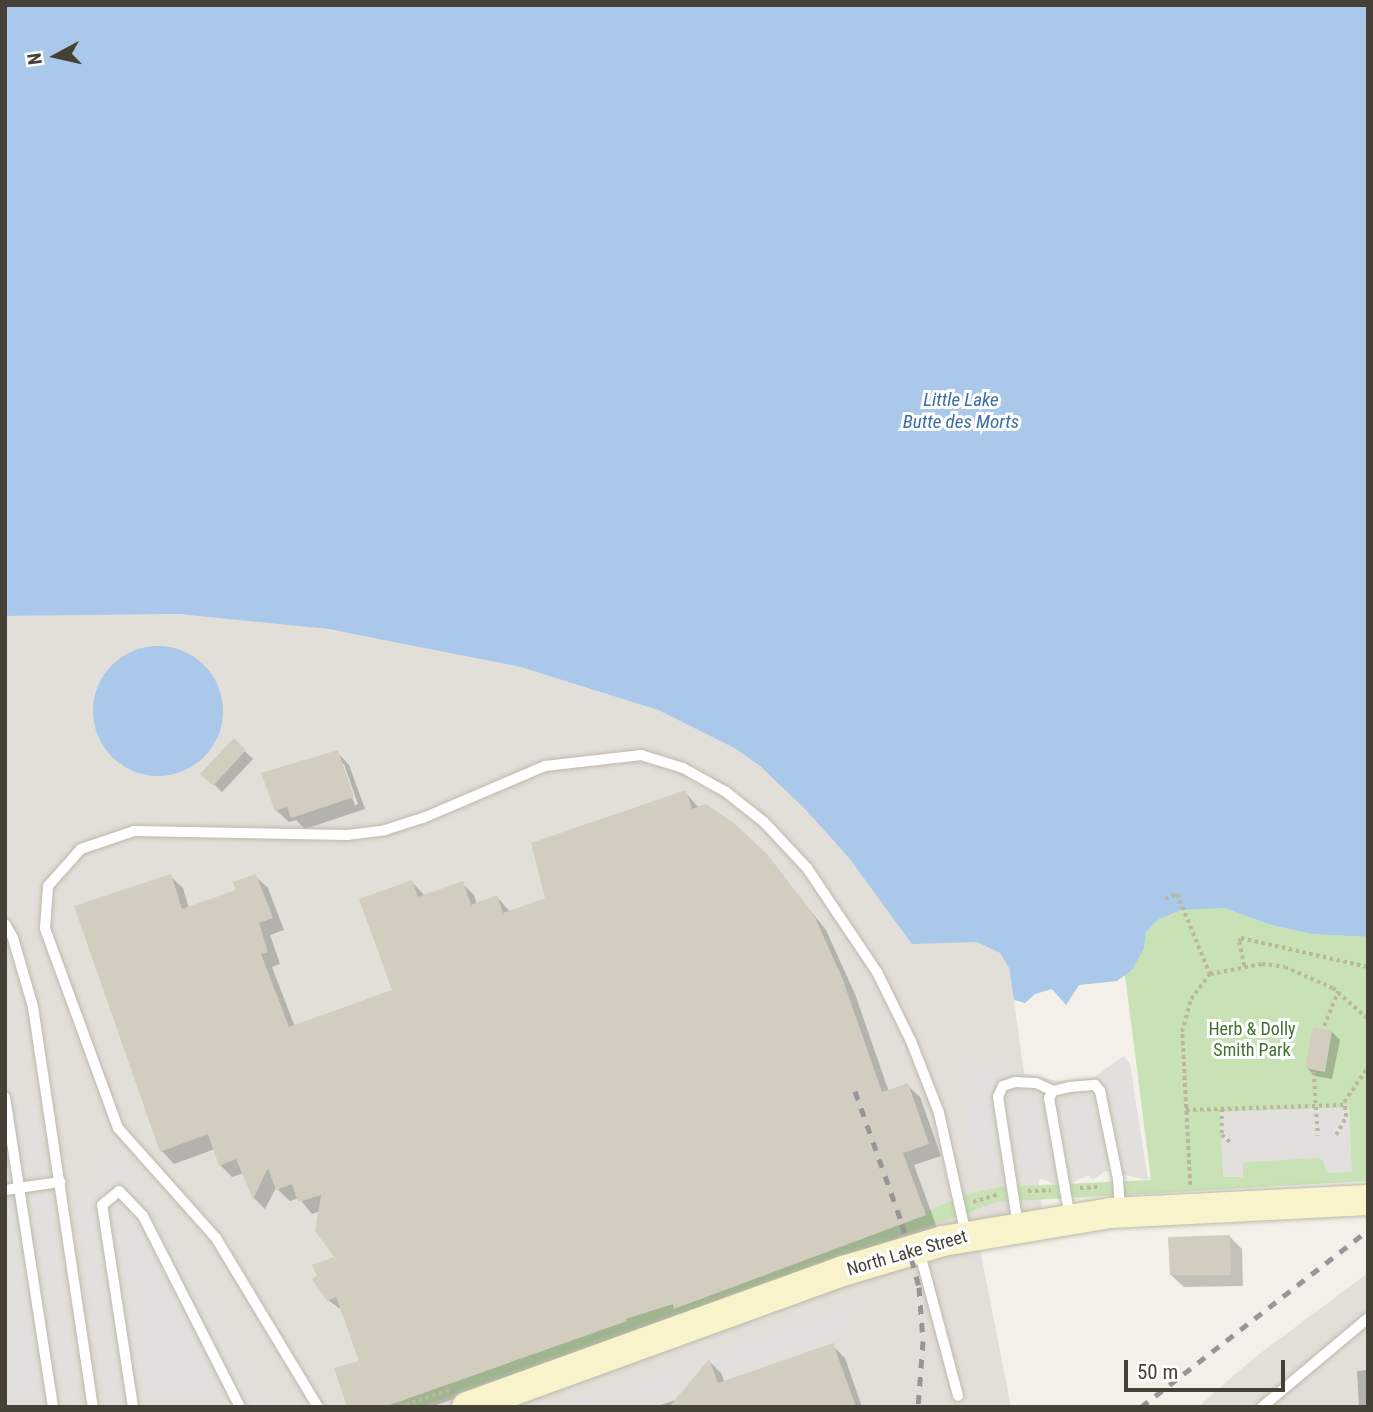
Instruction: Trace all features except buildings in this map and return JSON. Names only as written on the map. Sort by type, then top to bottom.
[{"type":"main road","name":"North Lake Street","points":[[467,1407],[918,1247],[1018,1226],[1120,1212],[1368,1200]]},
{"type":"lane","points":[[318,1407],[216,1238],[118,1128],[45,928],[47,886],[81,849],[134,831],[347,835],[385,830],[423,818],[545,766],[641,755],[683,768],[726,792],[764,822],[807,867],[877,972],[911,1041],[939,1113],[966,1236]]},
{"type":"lane","points":[[5,924],[13,938],[33,1007],[93,1407]]},
{"type":"lane","points":[[1018,1226],[998,1097],[1003,1086],[1015,1082],[1036,1083],[1053,1091],[1095,1086],[1100,1091],[1118,1179],[1120,1212]]},
{"type":"lane","points":[[1053,1091],[1049,1098],[1070,1218]]},
{"type":"lane","points":[[5,1097],[52,1407]]},
{"type":"lane","points":[[5,1190],[60,1182]]},
{"type":"lane","points":[[133,1407],[102,1205],[119,1191],[142,1216],[240,1407]]},
{"type":"lane","points":[[918,1247],[958,1396]]},
{"type":"lane","points":[[1262,1407],[1368,1318]]},
{"type":"path","points":[[1165,899],[1177,894],[1210,974]]},
{"type":"path","points":[[1244,966],[1239,942],[1241,938],[1368,967]]},
{"type":"path","points":[[1190,1182],[1182,1047],[1184,1017],[1191,999],[1210,974],[1262,964],[1285,967],[1307,974],[1338,992],[1368,1019]]},
{"type":"path","points":[[1324,1026],[1338,992]]},
{"type":"path","points":[[1336,1135],[1346,1117],[1347,1095],[1368,1067]]},
{"type":"path","points":[[1314,1072],[1318,1136]]},
{"type":"path","points":[[1186,1110],[1345,1105]]},
{"type":"path","points":[[1222,1109],[1222,1135],[1230,1142]]},
{"type":"shaded area","points":[[179,614],[270,621],[375,637],[517,666],[658,710],[736,749],[760,766],[805,809],[849,858],[885,907],[955,941],[977,942],[1000,953],[1009,968],[1044,1222],[977,1234],[1011,1407],[5,1407],[5,616]]},
{"type":"shaded area","points":[[5,1027],[18,1107],[35,1105],[79,1400],[61,1403],[62,1407],[5,1407]]},
{"type":"shaded area","points":[[1124,1056],[1130,1064],[1148,1180],[1105,1171],[1093,1180],[1088,1175],[1072,1183],[1056,1185],[1040,1178],[1036,1186],[998,1176],[985,1186],[977,1179],[964,1089],[969,1057],[996,1068],[1057,1081],[1093,1078]]},
{"type":"shaded area","points":[[1349,1107],[1352,1172],[1327,1173],[1323,1161],[1319,1158],[1248,1162],[1243,1164],[1243,1177],[1223,1177],[1220,1112]]},
{"type":"shaded area","points":[[95,1162],[121,1164],[140,1175],[155,1191],[194,1275],[267,1407],[106,1407],[77,1207],[97,1183]]},
{"type":"shaded area","points":[[1368,1273],[1368,1407],[1198,1407],[1254,1358]]},
{"type":"shaded area","points":[[864,1298],[833,1343],[650,1407],[556,1407]]},
{"type":"green space","name":"Herb & Dolly Smith Park","points":[[1224,908],[1271,925],[1311,934],[1368,937],[1368,1181],[997,1202],[421,1407],[362,1407],[922,1213],[972,1193],[999,1187],[1151,1180],[1125,975],[1132,970],[1144,949],[1146,932],[1158,920],[1181,910]]},
{"type":"water","name":"Little Lake Butte des Morts","points":[[5,5],[1368,5],[1368,937],[1311,934],[1271,925],[1224,908],[1181,910],[1158,920],[1146,932],[1144,949],[1132,970],[1117,981],[1079,985],[1066,1005],[1052,989],[1035,994],[1025,1003],[1014,1000],[1009,968],[1000,953],[977,942],[912,944],[849,858],[805,809],[760,766],[736,749],[658,710],[517,666],[328,629],[179,614],[5,616]]},
{"type":"water","points":[[158,646],[183,651],[204,665],[218,686],[223,711],[218,736],[204,757],[183,771],[158,776],[133,771],[112,757],[98,736],[93,711],[98,686],[112,665],[133,651]]},
{"type":"railway","points":[[855,1091],[902,1224],[919,1287],[923,1341],[918,1407]]},
{"type":"railway","points":[[1141,1407],[1368,1230]]}]
